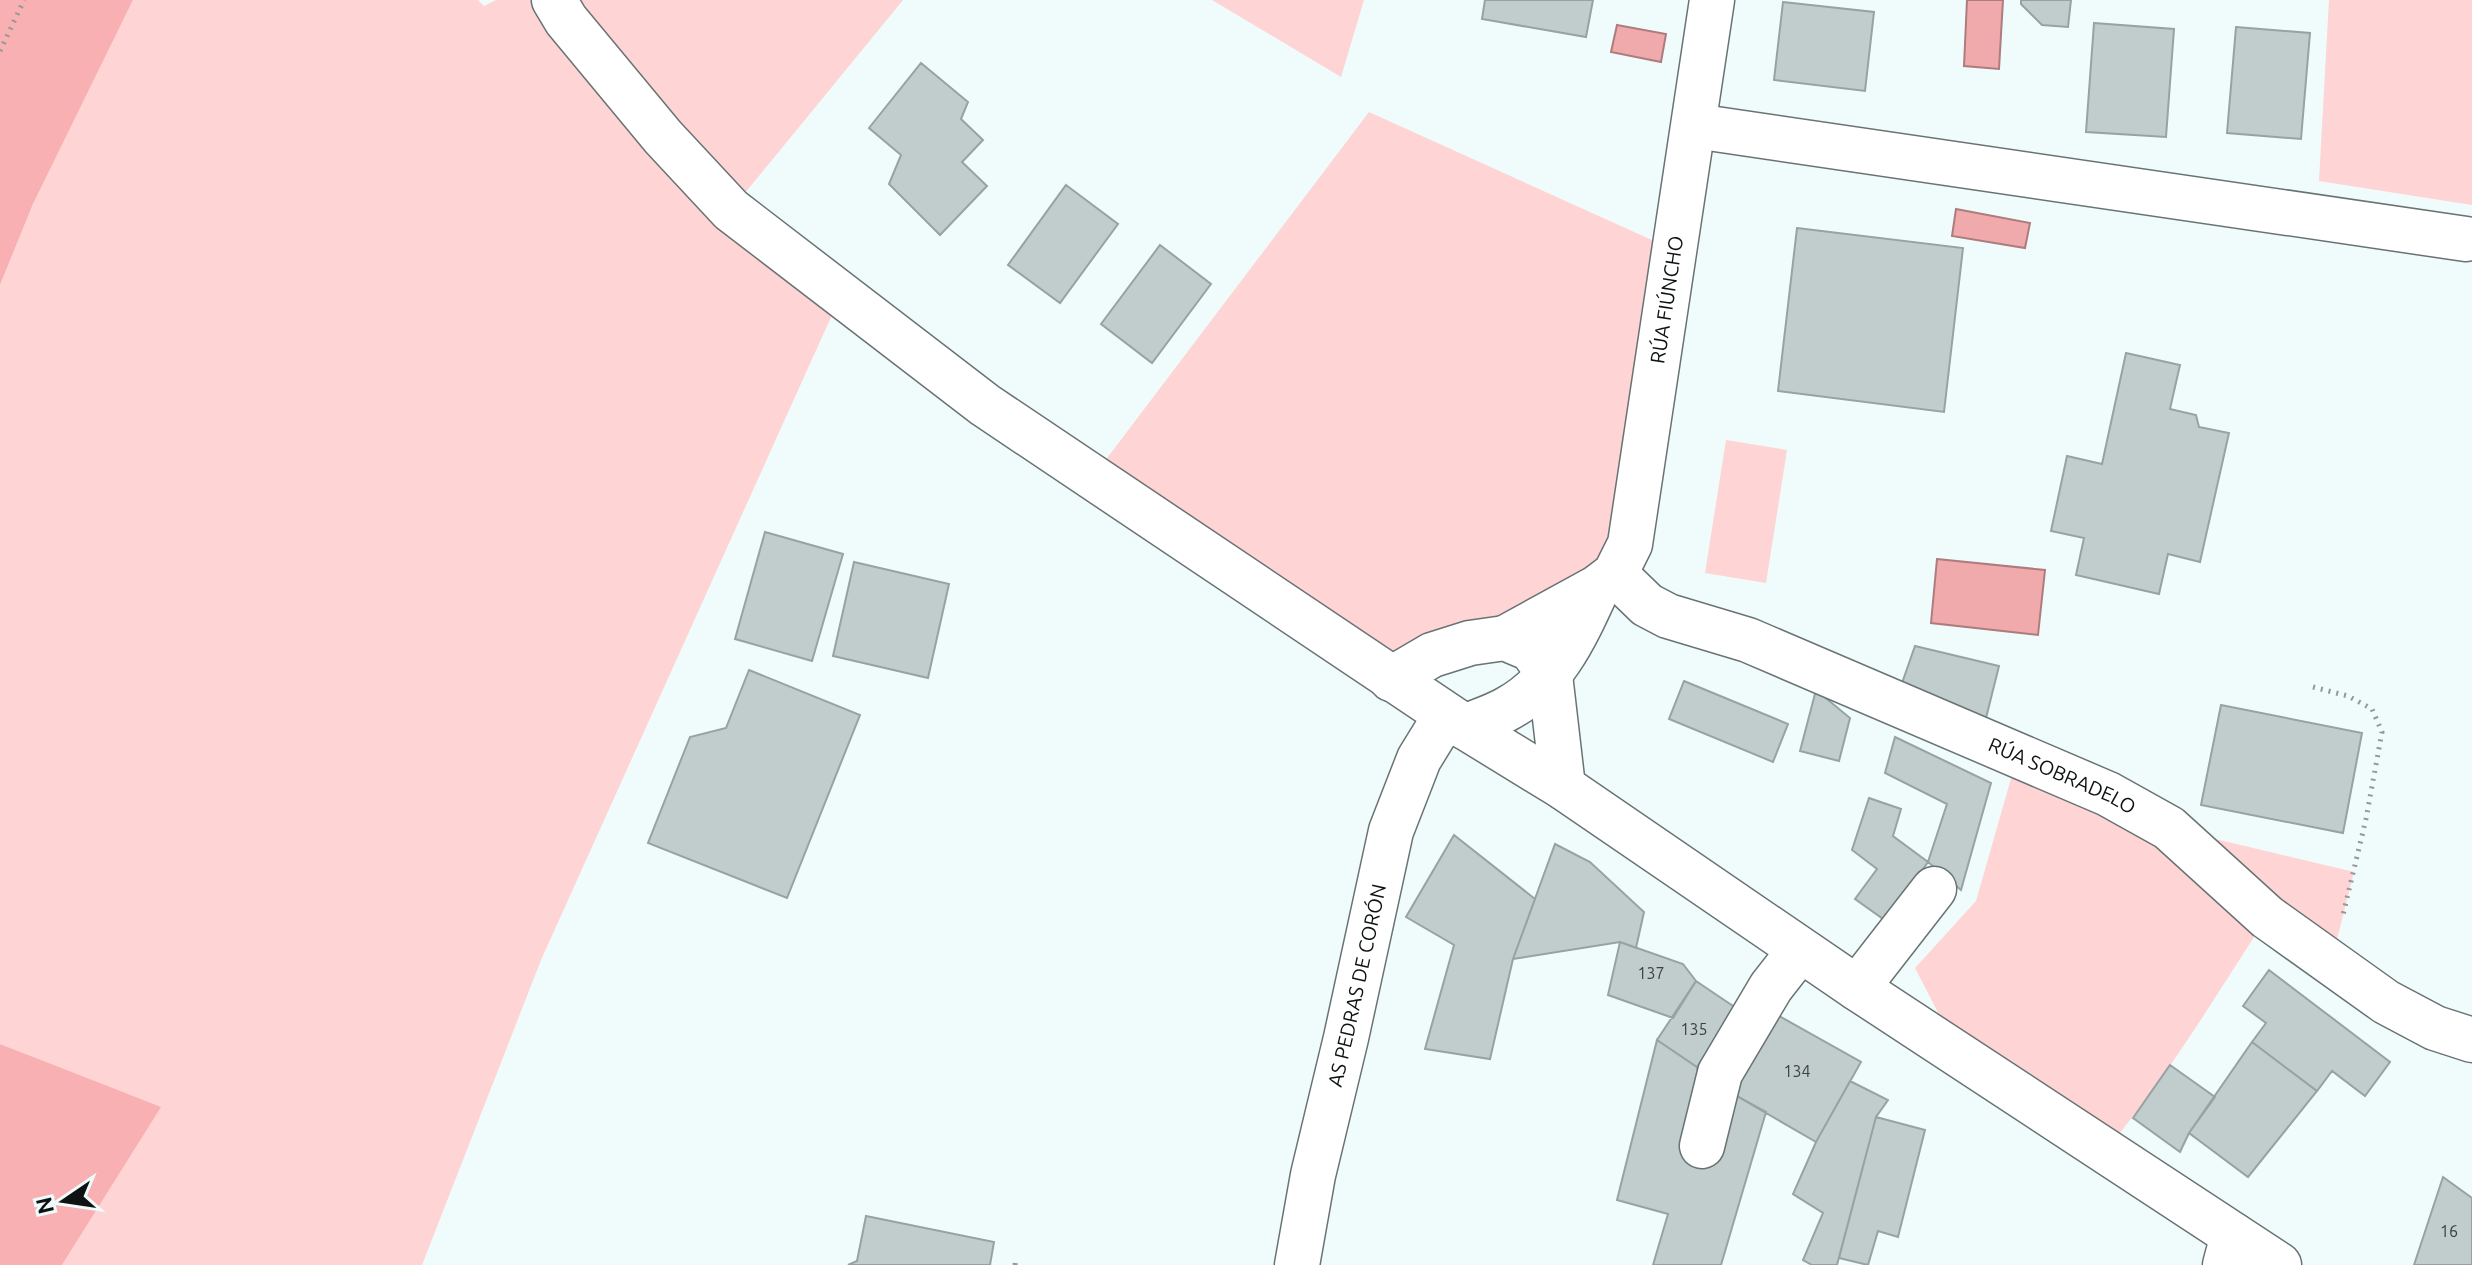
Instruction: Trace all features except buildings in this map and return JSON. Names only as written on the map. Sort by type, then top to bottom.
[{"type":"street","points":[[554,0],[566,20],[663,137],[731,210],[985,405],[1391,679],[1563,787],[1857,988],[2229,1250],[2279,1265]]},
{"type":"street","name":"RÚA FIÚNCHO","points":[[1455,721],[1505,710],[1525,698],[1550,675],[1630,544],[1712,0]]},
{"type":"street","points":[[1695,126],[2466,239]]},
{"type":"street","points":[[1391,679],[1432,655],[1470,643],[1505,638],[1607,580]]},
{"type":"street","name":"RÚA SOBRADELO","points":[[1607,580],[1668,616],[1748,640],[2108,794],[2169,828],[2267,917],[2386,1002],[2435,1028],[2472,1040]]},
{"type":"street","points":[[1505,638],[1531,649],[1550,675],[1563,787]]},
{"type":"street","name":"AS PEDRAS DE CORÓN","points":[[1297,1265],[1313,1175],[1391,831],[1419,759],[1455,721]]},
{"type":"street","points":[[1857,988],[1934,889]]},
{"type":"street","points":[[1702,1146],[1720,1073],[1771,987],[1800,950]]},
{"type":"path","points":[[0,51],[24,0]]},
{"type":"path","points":[[2313,687],[2348,696],[2372,709],[2382,732],[2366,819],[2331,963]]},
{"type":"shaded area","points":[[0,0],[133,0],[33,204],[0,285]]},
{"type":"shaded area","points":[[133,0],[478,0],[484,6],[496,0],[903,0],[731,210],[841,295],[541,960],[422,1265],[62,1265],[160,1108],[0,1044],[0,285],[33,204]]},
{"type":"shaded area","points":[[1212,0],[1364,0],[1341,77]]},
{"type":"shaded area","points":[[1967,0],[2003,0],[1999,69],[1964,66]]},
{"type":"shaded area","points":[[2329,0],[2472,0],[2472,205],[2319,181]]},
{"type":"shaded area","points":[[1617,25],[1666,34],[1661,62],[1611,52]]},
{"type":"shaded area","points":[[1369,112],[1674,250],[1630,544],[1391,679],[1092,478]]},
{"type":"shaded area","points":[[1956,209],[2030,223],[2025,248],[1952,236]]},
{"type":"shaded area","points":[[1726,440],[1787,450],[1766,583],[1705,573]]},
{"type":"shaded area","points":[[1937,559],[2045,570],[2038,635],[1931,623]]},
{"type":"shaded area","points":[[2018,754],[2169,828],[2354,872],[2331,963],[2267,917],[2169,1066],[2105,1151],[1960,1055],[1915,968],[1976,901]]},
{"type":"shaded area","points":[[0,1044],[161,1107],[62,1265],[0,1265]]}]
